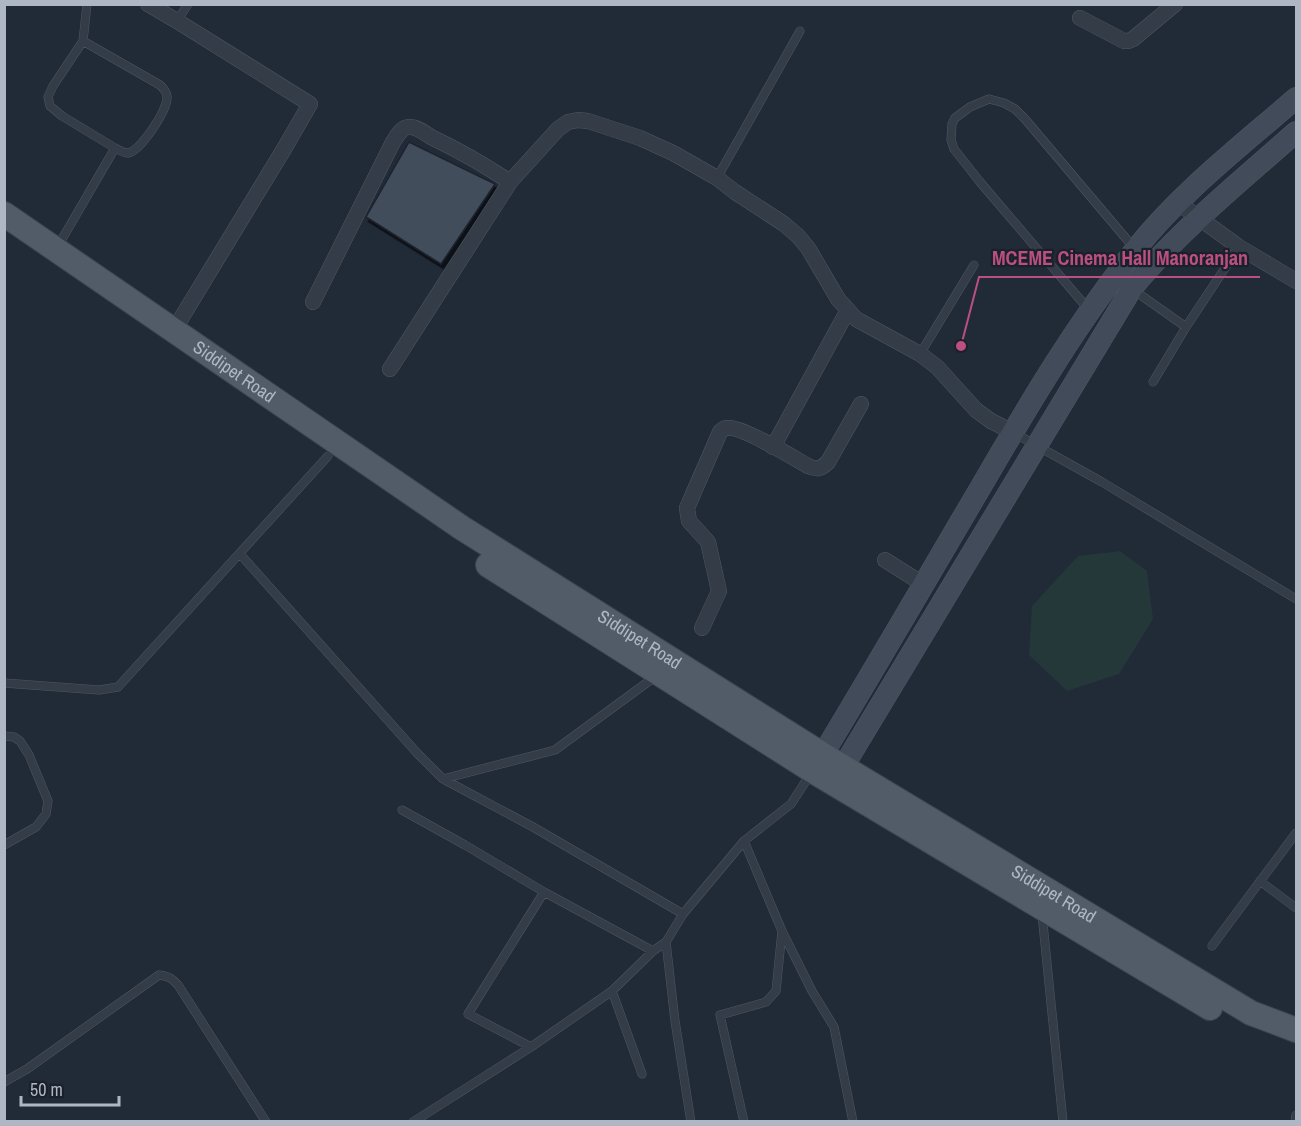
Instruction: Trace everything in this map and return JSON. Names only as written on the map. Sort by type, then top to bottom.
[{"type":"main road","name":"Siddipet Road","points":[[4,214],[462,528],[1041,907],[1244,1028],[1296,1048]]},
{"type":"main road","name":"Siddipet Road","points":[[4,234],[453,542],[659,673],[1251,1013],[1296,1030]]},
{"type":"street","points":[[148,4],[310,104],[174,330]]},
{"type":"street","points":[[1080,18],[1128,41],[1175,4]]},
{"type":"street","points":[[828,769],[918,592],[1013,432],[1090,311],[1135,250],[1177,202],[1296,98]]},
{"type":"street","points":[[390,369],[510,182],[558,129],[568,122],[579,120],[640,138],[673,153],[717,178],[784,224],[808,248],[838,299],[856,319],[920,354],[937,367],[976,410],[1013,432]]},
{"type":"street","points":[[313,302],[393,142],[404,128],[409,126],[417,129],[493,170],[510,182]]},
{"type":"street","points":[[828,769],[935,615],[1132,288],[1152,264],[1199,219],[1296,132]]},
{"type":"street","points":[[1177,202],[1239,247],[1296,281]]},
{"type":"street","points":[[772,447],[848,309]]},
{"type":"street","points":[[702,628],[719,591],[708,542],[689,521],[687,508],[720,432],[730,427],[808,466],[816,469],[822,468],[828,462],[861,404]]},
{"type":"street","points":[[966,511],[991,524]]},
{"type":"street","points":[[885,560],[918,592],[935,615]]},
{"type":"lane","points":[[83,41],[160,86],[166,92],[168,98],[166,105],[149,135],[139,148],[129,153],[115,148],[62,116],[50,106],[48,97],[53,86],[83,41],[87,4]]},
{"type":"lane","points":[[177,21],[188,4]]},
{"type":"lane","points":[[717,178],[800,31]]},
{"type":"lane","points":[[1090,311],[954,149],[951,132],[955,118],[970,107],[989,99],[1015,109],[1135,250]]},
{"type":"lane","points":[[56,249],[115,148]]},
{"type":"lane","points":[[1153,382],[1239,247]]},
{"type":"lane","points":[[920,354],[974,265]]},
{"type":"lane","points":[[1142,296],[1186,327]]},
{"type":"lane","points":[[1013,432],[1102,482],[1296,599]]},
{"type":"lane","points":[[4,683],[99,690],[118,687],[328,456]]},
{"type":"lane","points":[[240,554],[417,753],[443,779],[533,827],[683,914]]},
{"type":"lane","points":[[443,779],[555,750],[659,673]]},
{"type":"lane","points":[[4,736],[14,737],[20,741],[29,755],[48,801],[46,814],[36,827],[4,845]]},
{"type":"lane","points":[[413,1122],[531,1047],[612,991],[653,951],[666,942],[683,914],[744,841],[791,804],[828,769]]},
{"type":"lane","points":[[402,810],[544,892],[653,951]]},
{"type":"lane","points":[[1212,946],[1296,833]]},
{"type":"lane","points":[[744,841],[782,931],[812,991],[834,1027],[853,1122]]},
{"type":"lane","points":[[1260,881],[1296,908]]},
{"type":"lane","points":[[531,1047],[468,1014],[544,892]]},
{"type":"lane","points":[[1041,907],[1064,1122]]},
{"type":"lane","points":[[744,1122],[720,1015],[766,1002],[776,992],[782,931]]},
{"type":"lane","points":[[666,942],[675,1021],[691,1122]]},
{"type":"lane","points":[[4,1082],[27,1069],[159,975],[166,976],[178,985],[266,1122]]},
{"type":"lane","points":[[612,991],[642,1074]]},
{"type":"lane","points":[[1295,1122],[1296,1115]]},
{"type":"shaded area","points":[[1120,551],[1147,571],[1153,619],[1119,674],[1067,691],[1029,655],[1032,606],[1078,556]]},
{"type":"building","points":[[409,142],[495,184],[441,264],[366,217]]},
{"type":"place","name":"MCEME Cinema Hall Manoranjan","points":[[961,346]]}]
